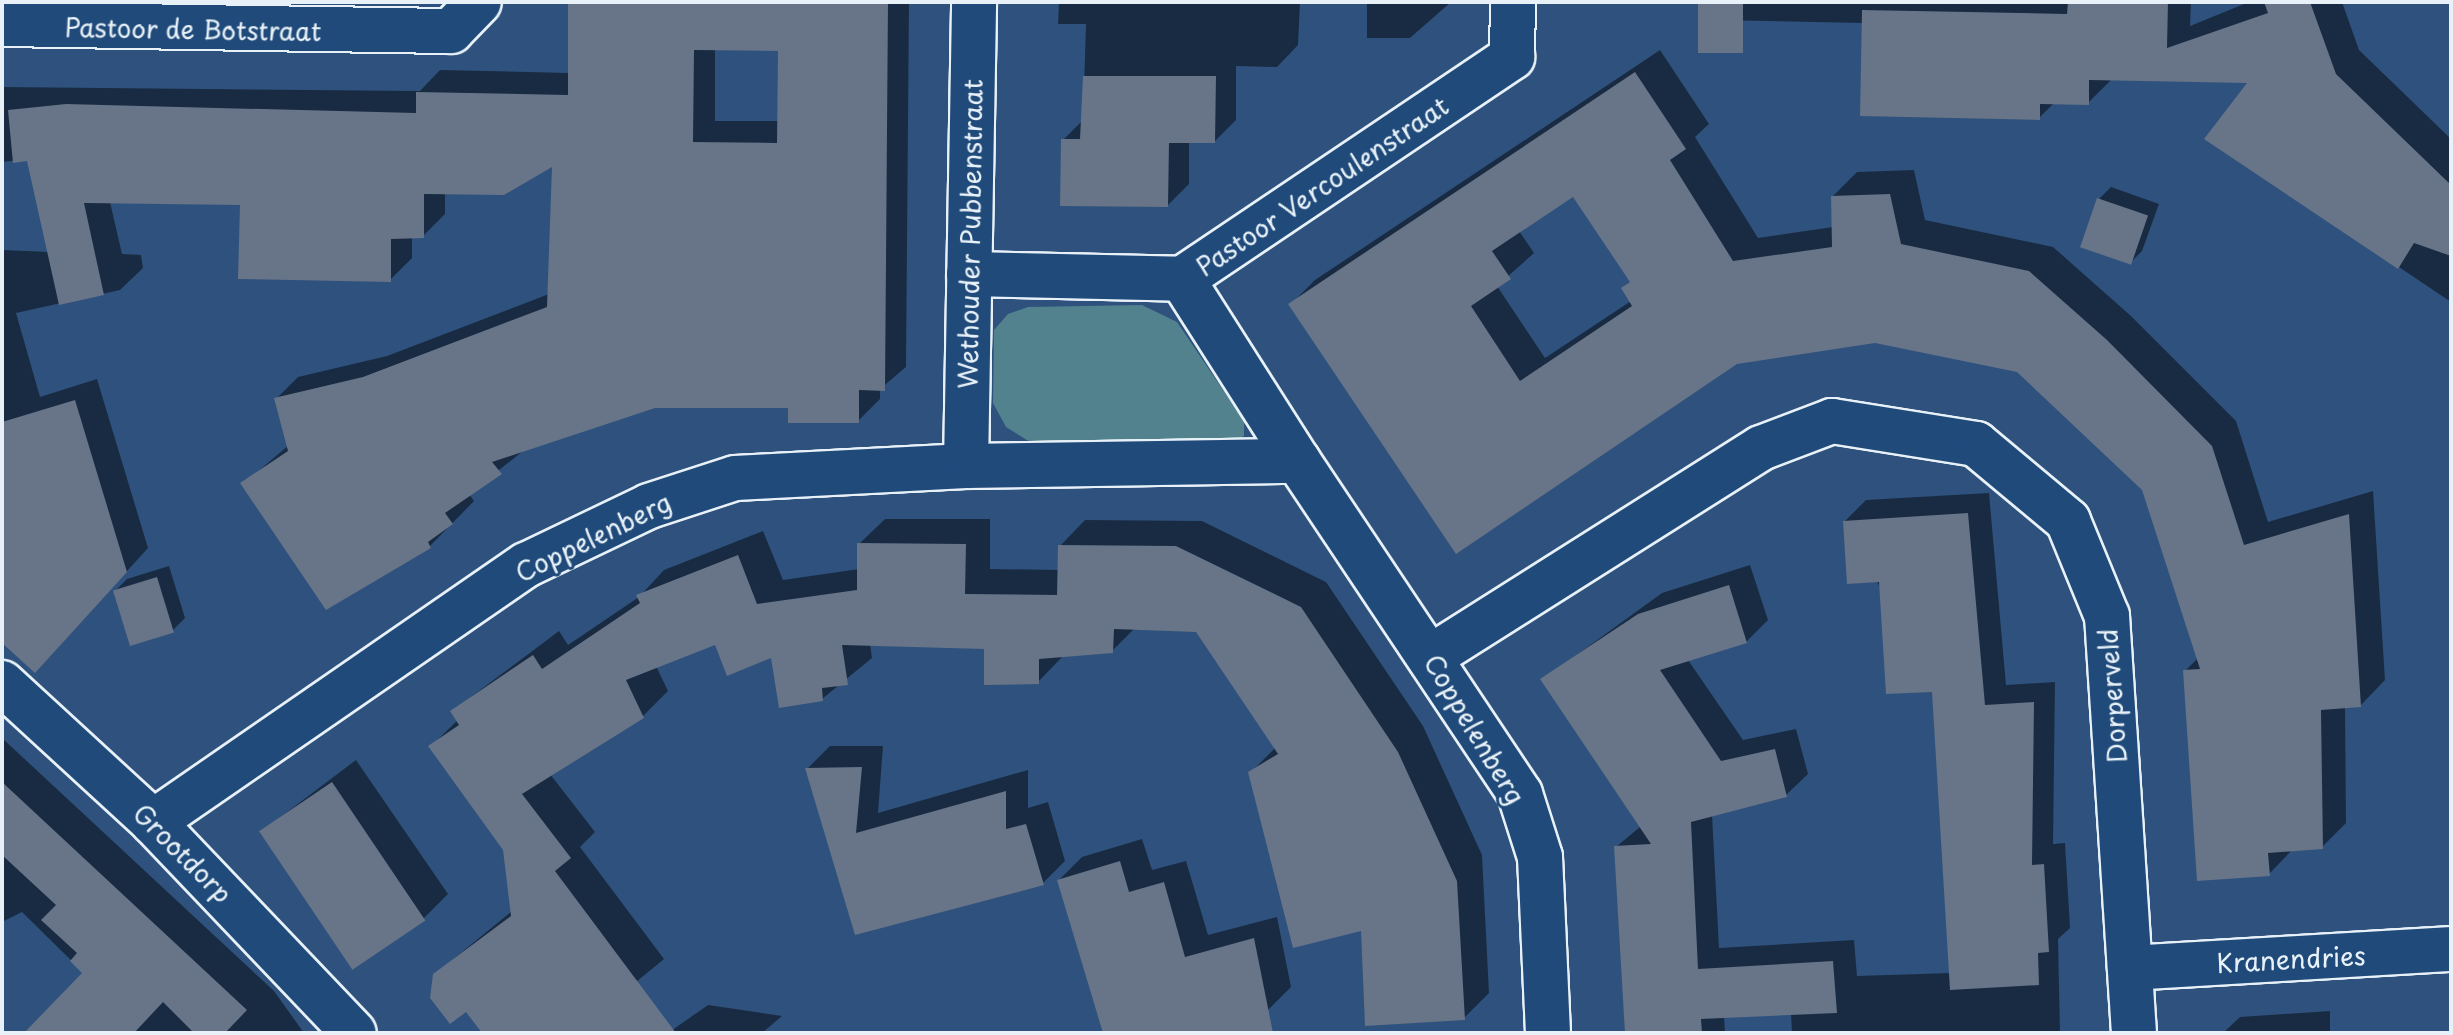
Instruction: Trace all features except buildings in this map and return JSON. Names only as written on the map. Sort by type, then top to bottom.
[{"type":"street","name":"Pastoor de Botstraat","points":[[2,24],[384,17],[451,31],[479,2]]},
{"type":"street","name":"Wethouder Pubbenstraat","points":[[966,466],[974,2]]},
{"type":"street","name":"Pastoor Vercoulenstraat","points":[[969,274],[1182,279],[1512,57],[1513,2]]},
{"type":"street","name":"Coppelenberg","points":[[1182,279],[1298,461],[1432,656],[1520,794],[1540,857],[1548,1033]]},
{"type":"street","name":"Dorperveld","points":[[1432,656],[1761,448],[1832,421],[1976,444],[2068,521],[2107,616],[2134,1033]]},
{"type":"street","name":"Coppelenberg","points":[[153,822],[526,565],[649,506],[735,478],[966,466],[1298,461]]},
{"type":"street","name":"Grootdorp","points":[[2,683],[153,822],[354,1033]]},
{"type":"street","name":"Kranendries","points":[[2130,968],[2451,949]]},
{"type":"green space","points":[[1142,305],[1177,322],[1244,421],[1244,436],[1229,445],[1030,442],[1006,427],[993,403],[994,330],[1008,314],[1028,307]]}]
